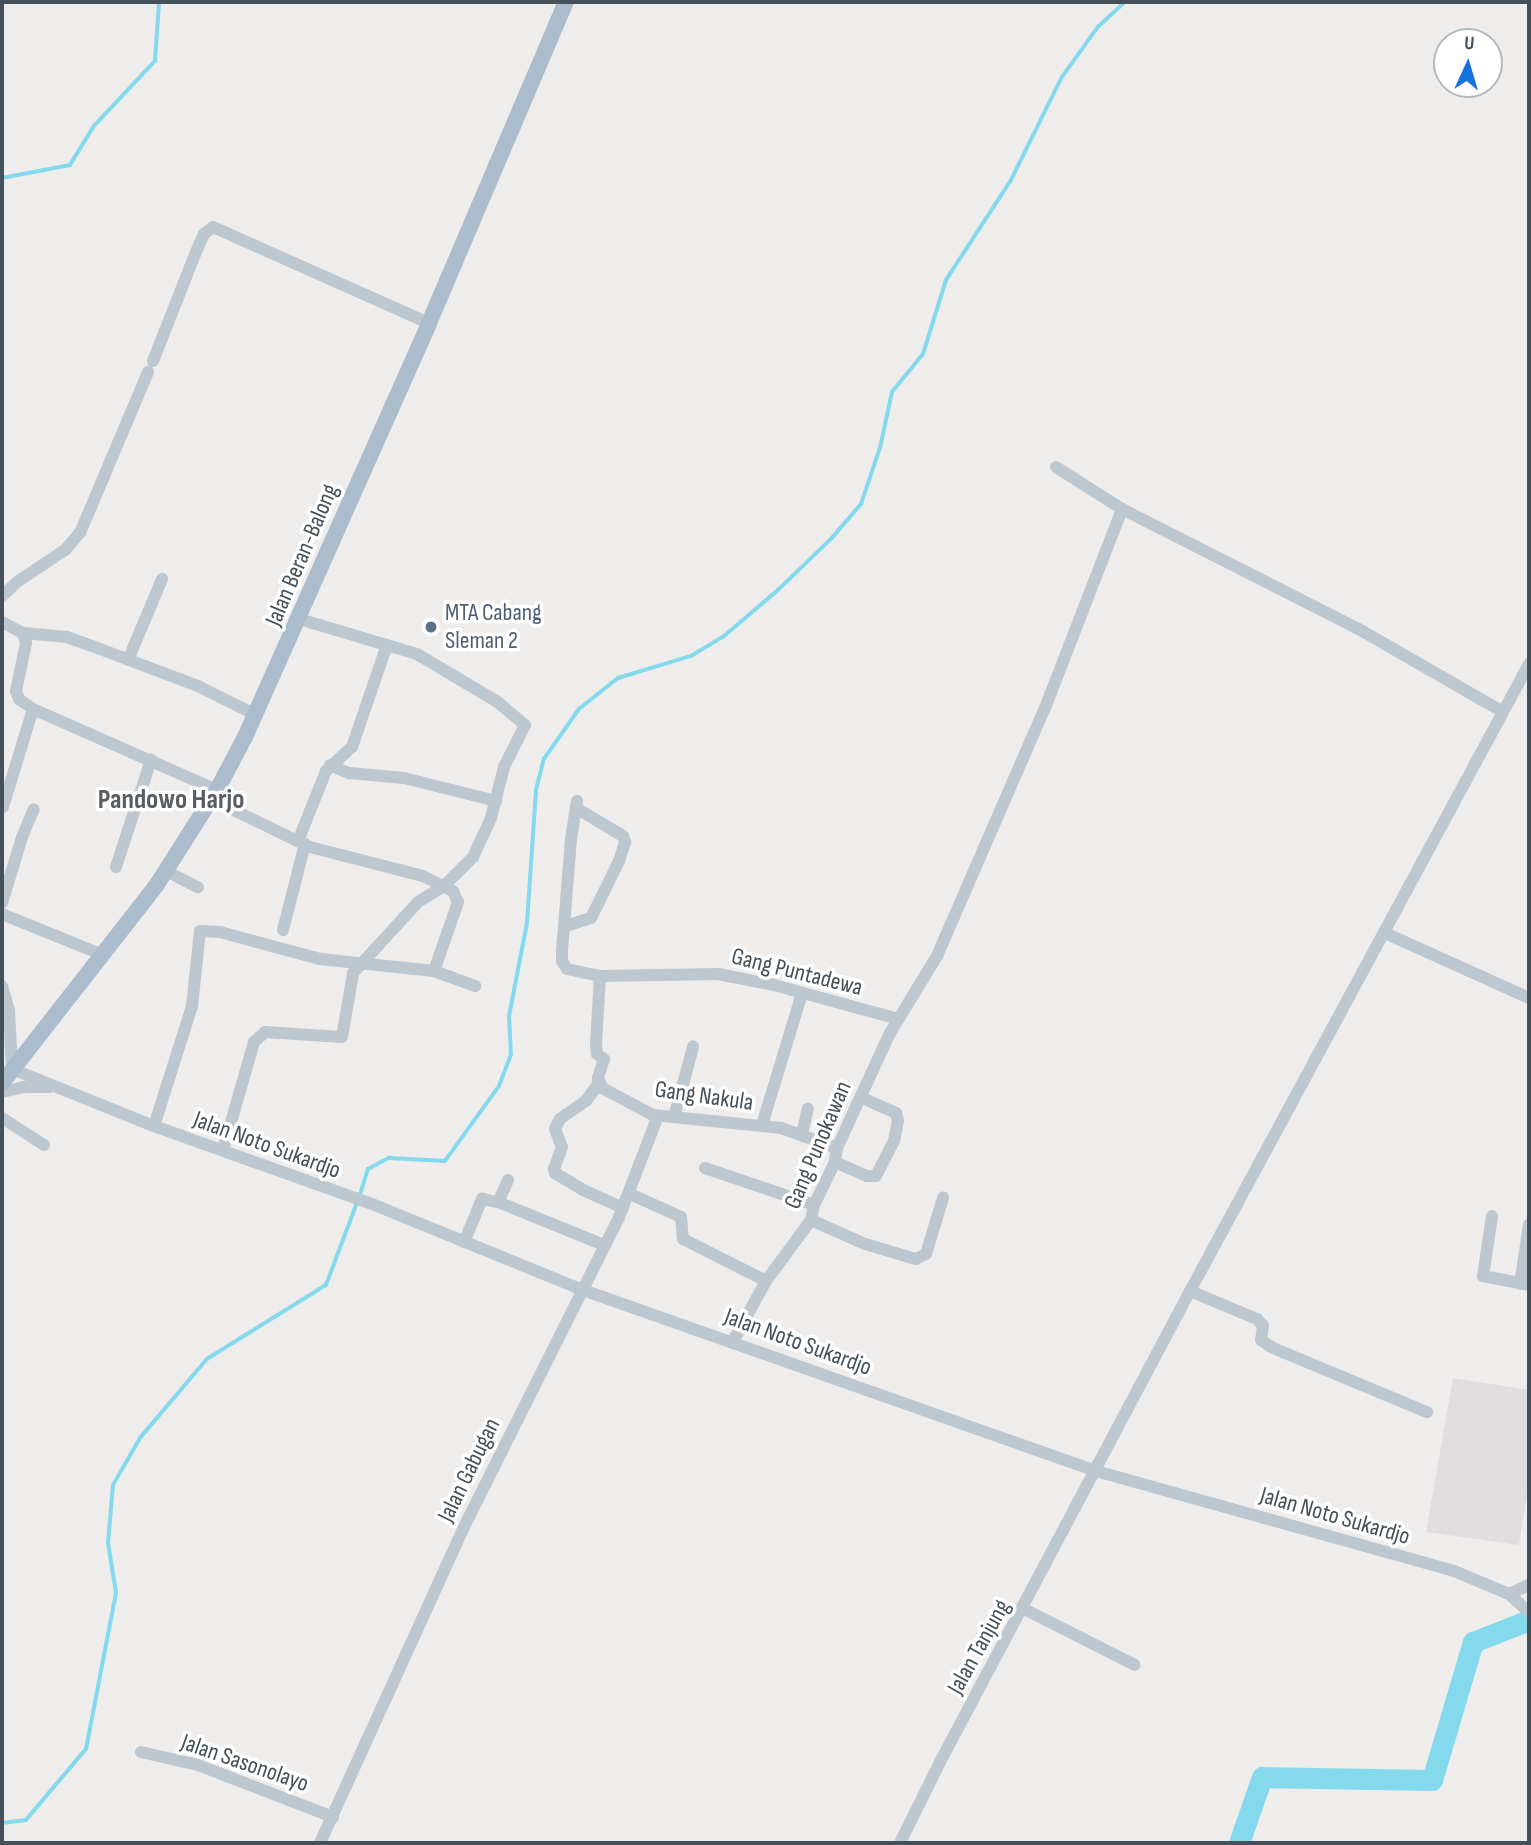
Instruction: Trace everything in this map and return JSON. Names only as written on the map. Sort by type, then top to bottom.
[{"type":"main road","name":"Jalan Beran-Balong","points":[[2,1083],[166,871],[214,795],[256,715],[429,323],[566,2]]},
{"type":"street","points":[[2,596],[17,582],[65,550],[80,533],[151,367],[196,252],[204,234],[213,227],[429,323]]},
{"type":"street","points":[[1056,467],[1122,509],[1356,628],[1503,712]]},
{"type":"street","name":"Gang Punokawan","points":[[733,1341],[766,1281],[811,1220],[814,1205],[835,1162],[837,1148],[860,1097],[898,1018],[937,956],[1039,721],[1122,509]]},
{"type":"street","points":[[128,660],[162,579]]},
{"type":"street","points":[[223,1150],[254,1042],[265,1032],[342,1037],[350,978],[418,902],[445,885],[473,857],[484,836],[504,768],[525,725],[522,720],[435,663],[387,645],[299,619]]},
{"type":"street","points":[[2,622],[23,633],[67,637],[198,686],[256,715]]},
{"type":"street","points":[[23,633],[27,649],[16,691],[19,699],[33,709],[151,760],[302,843],[423,876],[445,885],[457,895],[458,902],[434,971]]},
{"type":"street","points":[[283,930],[302,843],[330,765],[352,747],[387,645]]},
{"type":"street","name":"Jalan Tanjung","points":[[901,1843],[940,1762],[1024,1609],[1190,1291],[1529,664]]},
{"type":"street","points":[[3,807],[33,709]]},
{"type":"street","points":[[116,867],[151,760]]},
{"type":"street","points":[[330,765],[349,773],[404,778],[496,801]]},
{"type":"street","points":[[577,805],[623,836],[625,842],[591,918],[566,926],[577,805]]},
{"type":"street","points":[[2,903],[22,837],[34,809]]},
{"type":"street","points":[[166,871],[198,887]]},
{"type":"street","points":[[2,914],[103,955]]},
{"type":"street","name":"Gang Puntadewa","points":[[566,926],[563,965],[576,973],[718,974],[898,1018]]},
{"type":"street","points":[[154,1126],[192,1006],[200,932],[220,932],[320,959],[434,971],[475,986]]},
{"type":"street","points":[[1385,933],[1529,998]]},
{"type":"street","points":[[600,975],[596,1043],[597,1054],[604,1062],[598,1084],[587,1100],[560,1119],[555,1129],[562,1147],[554,1169],[555,1173],[583,1190],[623,1208]]},
{"type":"street","points":[[2,986],[9,1010],[12,1069]]},
{"type":"street","points":[[762,1125],[802,993]]},
{"type":"street","points":[[674,1117],[693,1047]]},
{"type":"street","name":"Jalan Noto Sukardjo","points":[[12,1069],[154,1126],[372,1204],[580,1289],[1096,1471],[1454,1571],[1509,1594],[1529,1612]]},
{"type":"street","name":"Gang Nakula","points":[[598,1084],[621,1100],[658,1116],[762,1125],[802,1134],[837,1148]]},
{"type":"street","name":"Jalan Noto Sukardjo","points":[[2,1092],[23,1087],[58,1087]]},
{"type":"street","points":[[835,1162],[867,1176],[876,1176],[894,1141],[898,1121],[896,1113],[860,1097]]},
{"type":"street","points":[[802,1134],[808,1109]]},
{"type":"street","name":"Jalan Gabugan","points":[[320,1843],[463,1529],[580,1289],[630,1194],[658,1116]]},
{"type":"street","points":[[2,1118],[44,1145]]},
{"type":"street","points":[[705,1168],[814,1205]]},
{"type":"street","points":[[498,1202],[508,1180]]},
{"type":"street","points":[[630,1194],[681,1217],[682,1239],[766,1281]]},
{"type":"street","points":[[811,1220],[865,1244],[918,1259],[926,1254],[943,1198]]},
{"type":"street","points":[[464,1241],[482,1199],[498,1202],[604,1245]]},
{"type":"street","points":[[1492,1216],[1483,1276],[1525,1285],[1529,1225]]},
{"type":"street","points":[[1190,1291],[1257,1319],[1263,1326],[1261,1340],[1273,1348],[1427,1412]]},
{"type":"street","points":[[1509,1594],[1529,1585]]},
{"type":"street","points":[[1024,1609],[1135,1665]]},
{"type":"street","name":"Jalan Sasonolayo","points":[[141,1752],[198,1765],[333,1817]]},
{"type":"shaded area","points":[[1453,1378],[1529,1390],[1529,1482],[1519,1545],[1426,1532]]},
{"type":"waterway","points":[[2,178],[70,165],[94,126],[155,61],[159,2]]},
{"type":"waterway","points":[[360,1195],[368,1169],[389,1158],[445,1161],[499,1086],[511,1055],[509,1016],[527,923],[536,790],[544,759],[579,709],[618,678],[691,656],[723,637],[778,590],[832,538],[861,504],[880,448],[892,392],[923,354],[946,280],[1010,182],[1062,77],[1098,27],[1125,2]]},
{"type":"waterway","points":[[2,1823],[26,1820],[86,1749],[116,1593],[108,1543],[113,1485],[140,1438],[207,1359],[326,1285],[357,1203]]},
{"type":"waterway","points":[[1239,1843],[1262,1777],[1432,1780],[1473,1642],[1529,1620]]},
{"type":"place","name":"MTA Cabang Sleman 2","points":[[431,627]]},
{"type":"district","name":"Pandowo Harjo","points":[[171,800]]}]
